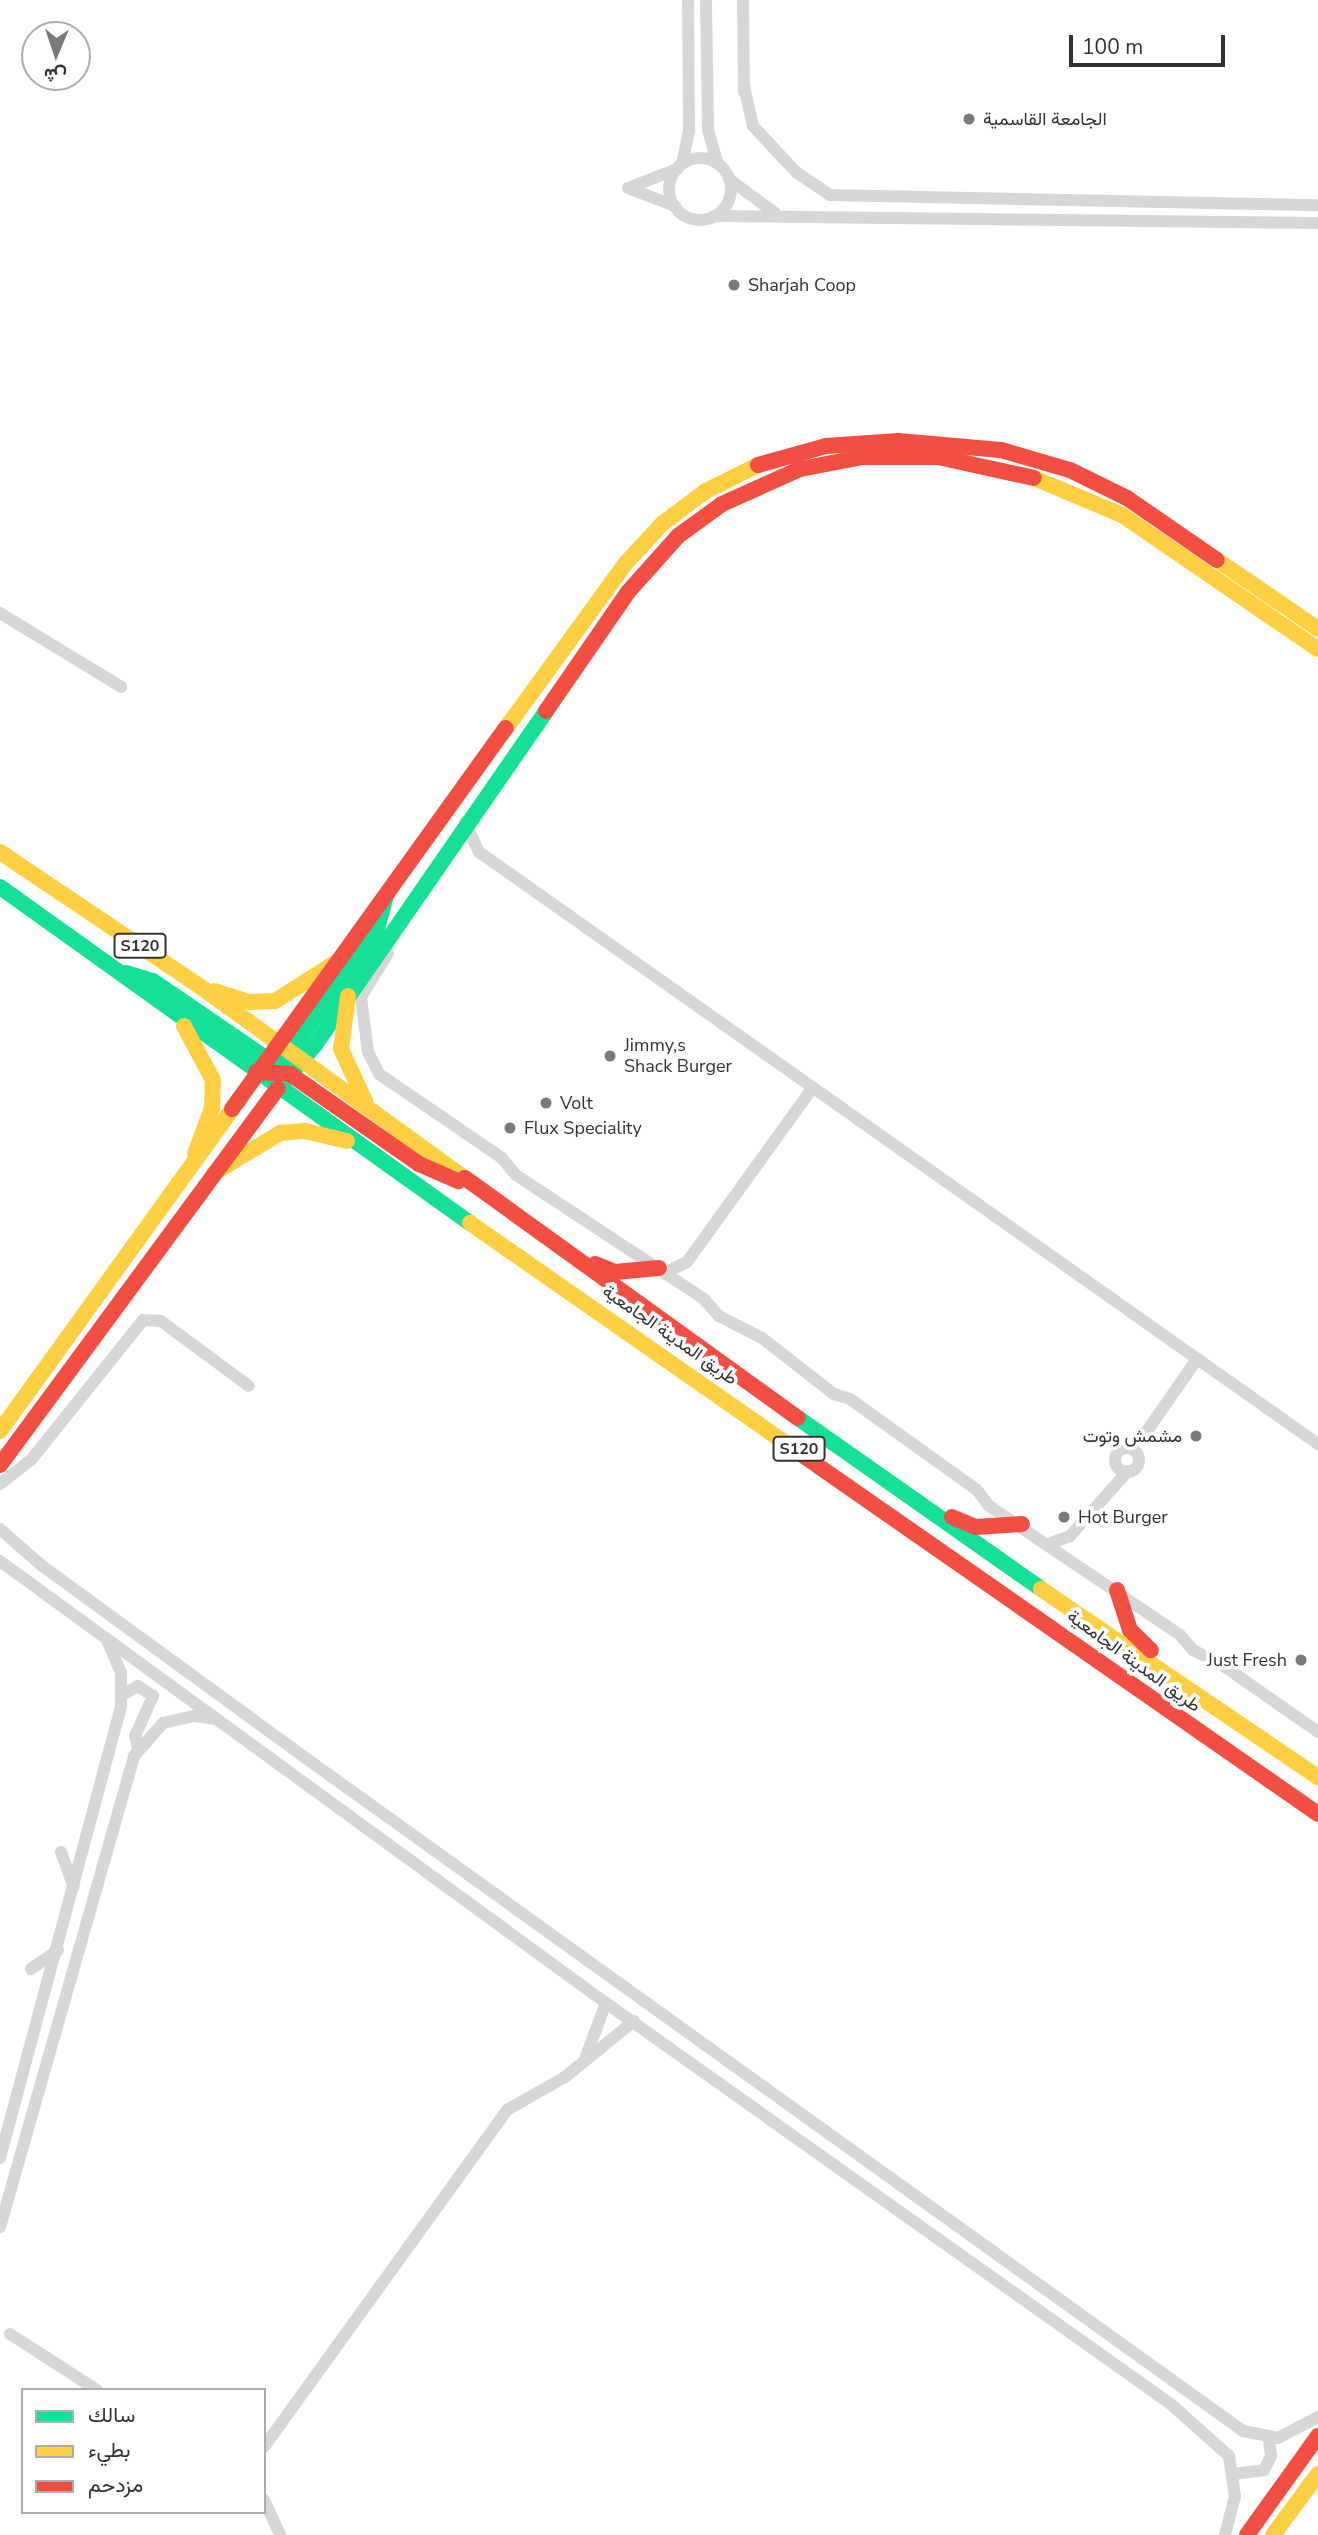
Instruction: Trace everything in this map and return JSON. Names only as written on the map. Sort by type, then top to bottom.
[{"type":"main road","points":[[283,1064],[335,963],[644,542],[706,491],[793,453],[910,441],[966,444],[1038,459],[1102,484],[1163,519],[1318,629]]},
{"type":"main road","points":[[0,1431],[256,1072],[283,1064],[348,996],[465,822],[659,554],[723,504],[774,478],[829,462],[938,457],[1059,485],[1156,535],[1318,649]]},
{"type":"main road","name":"طريق المدينة الجامعية","points":[[0,852],[198,985],[283,1064],[357,1143],[1318,1814]]},
{"type":"main road","name":"طريق المدينة الجامعية","points":[[0,887],[256,1072],[283,1064],[368,1107],[928,1512],[1318,1777]]},
{"type":"main road","points":[[0,1465],[214,1173],[283,1064],[377,929],[386,896]]},
{"type":"main road","points":[[198,985],[266,1002],[293,993],[335,963]]},
{"type":"main road","points":[[120,972],[153,981],[283,1064],[419,1164],[472,1184]]},
{"type":"main road","points":[[348,996],[341,1049],[368,1107]]},
{"type":"main road","points":[[178,1017],[213,1080],[212,1108],[195,1154]]},
{"type":"main road","points":[[214,1173],[280,1133],[305,1131],[357,1143]]},
{"type":"main road","points":[[573,1257],[615,1272],[662,1270]]},
{"type":"main road","points":[[928,1512],[971,1527],[1023,1524]]},
{"type":"main road","points":[[1117,1590],[1133,1634],[1156,1654],[1166,1673]]},
{"type":"main road","points":[[1247,2535],[1318,2435]]},
{"type":"main road","points":[[1273,2535],[1318,2474]]},
{"type":"street","points":[[675,206],[670,187],[680,166],[689,131],[688,0]]},
{"type":"street","points":[[706,0],[708,130],[718,164],[729,179],[785,217]]},
{"type":"street","points":[[743,0],[744,86],[750,120],[771,147],[796,172],[825,194],[859,199],[1318,205]]},
{"type":"street","points":[[718,164],[700,158],[628,188],[675,206],[696,219],[715,216],[1318,223]]},
{"type":"street","points":[[715,216],[727,203],[729,179]]},
{"type":"street","points":[[0,613],[121,687]]},
{"type":"street","points":[[465,822],[479,852],[812,1089],[1039,1242],[1197,1359],[1318,1444]]},
{"type":"street","points":[[444,854],[479,852]]},
{"type":"street","points":[[393,931],[391,947],[361,997],[374,1068],[502,1158],[513,1172],[688,1288],[719,1316],[762,1338],[818,1383],[850,1399],[977,1490],[989,1506],[1051,1543],[1117,1590],[1193,1650],[1221,1664],[1318,1732]]},
{"type":"street","points":[[662,1270],[691,1257],[812,1089]]},
{"type":"street","points":[[688,1288],[691,1257]]},
{"type":"street","points":[[0,1484],[31,1460],[143,1320],[161,1321],[249,1387]]},
{"type":"street","points":[[1051,1543],[1077,1528],[1122,1468],[1138,1457],[1147,1431],[1197,1359]]},
{"type":"street","points":[[1122,1468],[1118,1452],[1147,1431]]},
{"type":"street","points":[[1125,1448],[1138,1457]]},
{"type":"street","points":[[1075,1560],[1077,1528]]},
{"type":"street","points":[[0,1529],[41,1565],[314,1765],[1248,2434],[1269,2439],[1293,2433],[1318,2417]]},
{"type":"street","points":[[0,1561],[606,2003],[1172,2404],[1219,2442],[1233,2474],[1234,2508],[1225,2535]]},
{"type":"street","points":[[0,1567],[15,1571]]},
{"type":"street","points":[[1,2145],[75,1887],[122,1695],[119,1665],[104,1635]]},
{"type":"street","points":[[0,2227],[138,1749],[135,1735],[153,1696],[138,1686],[122,1695]]},
{"type":"street","points":[[138,1749],[172,1719],[218,1720]]},
{"type":"street","points":[[301,1781],[314,1765]]},
{"type":"street","points":[[61,1852],[75,1887]]},
{"type":"street","points":[[31,1969],[58,1950]]},
{"type":"street","points":[[581,2066],[606,2003]]},
{"type":"street","points":[[266,2444],[507,2110],[581,2066],[634,2021]]},
{"type":"street","points":[[10,2334],[94,2388]]},
{"type":"street","points":[[1233,2474],[1264,2470],[1271,2456],[1269,2439]]},
{"type":"street","points":[[266,2505],[279,2535]]},
{"type":"traffic: fast","points":[[278,1088],[315,1045],[546,711]]},
{"type":"traffic: fast","points":[[0,887],[470,1223]]},
{"type":"traffic: fast","points":[[283,1063],[377,929],[386,896]]},
{"type":"traffic: fast","points":[[126,973],[153,981],[270,1061],[289,1064]]},
{"type":"traffic: fast","points":[[798,1418],[1041,1589]]},
{"type":"traffic: slow","points":[[506,728],[625,564],[663,523],[706,491],[758,465]]},
{"type":"traffic: slow","points":[[1034,478],[1122,515],[1318,649]]},
{"type":"traffic: slow","points":[[1217,560],[1318,629]]},
{"type":"traffic: slow","points":[[0,852],[198,985],[465,1178]]},
{"type":"traffic: slow","points":[[215,991],[248,1002],[275,1001],[335,963]]},
{"type":"traffic: slow","points":[[348,996],[341,1049],[365,1101]]},
{"type":"traffic: slow","points":[[184,1026],[213,1080],[212,1108],[195,1154]]},
{"type":"traffic: slow","points":[[0,1431],[232,1109]]},
{"type":"traffic: slow","points":[[214,1173],[280,1133],[305,1131],[347,1141]]},
{"type":"traffic: slow","points":[[470,1223],[801,1454]]},
{"type":"traffic: slow","points":[[1041,1589],[1318,1777]]},
{"type":"traffic: slow","points":[[1273,2535],[1318,2474]]},
{"type":"traffic: jam","points":[[758,465],[826,446],[898,441],[1001,450],[1070,470],[1127,498],[1217,560]]},
{"type":"traffic: jam","points":[[546,711],[628,592],[678,536],[722,504],[800,469],[863,457],[938,457],[1034,478]]},
{"type":"traffic: jam","points":[[232,1109],[506,728]]},
{"type":"traffic: jam","points":[[256,1072],[290,1074],[419,1164],[458,1181]]},
{"type":"traffic: jam","points":[[0,1465],[278,1088]]},
{"type":"traffic: jam","points":[[465,1178],[798,1418]]},
{"type":"traffic: jam","points":[[595,1264],[615,1272],[659,1268]]},
{"type":"traffic: jam","points":[[801,1454],[1318,1814]]},
{"type":"traffic: jam","points":[[952,1517],[976,1527],[1022,1524]]},
{"type":"traffic: jam","points":[[1117,1590],[1130,1630],[1151,1650]]},
{"type":"traffic: jam","points":[[1247,2535],[1318,2436]]},
{"type":"place","name":"الجامعة القاسمية","points":[[969,119]]},
{"type":"place","name":"Sharjah Coop","points":[[734,285]]},
{"type":"place","name":"Jimmy,s Shack Burger","points":[[610,1056]]},
{"type":"place","name":"Volt","points":[[546,1103]]},
{"type":"place","name":"Flux Speciality","points":[[510,1128]]},
{"type":"place","name":"مشمش وتوت","points":[[1196,1436]]},
{"type":"place","name":"Hot Burger","points":[[1064,1517]]},
{"type":"place","name":"Just Fresh","points":[[1301,1660]]}]
